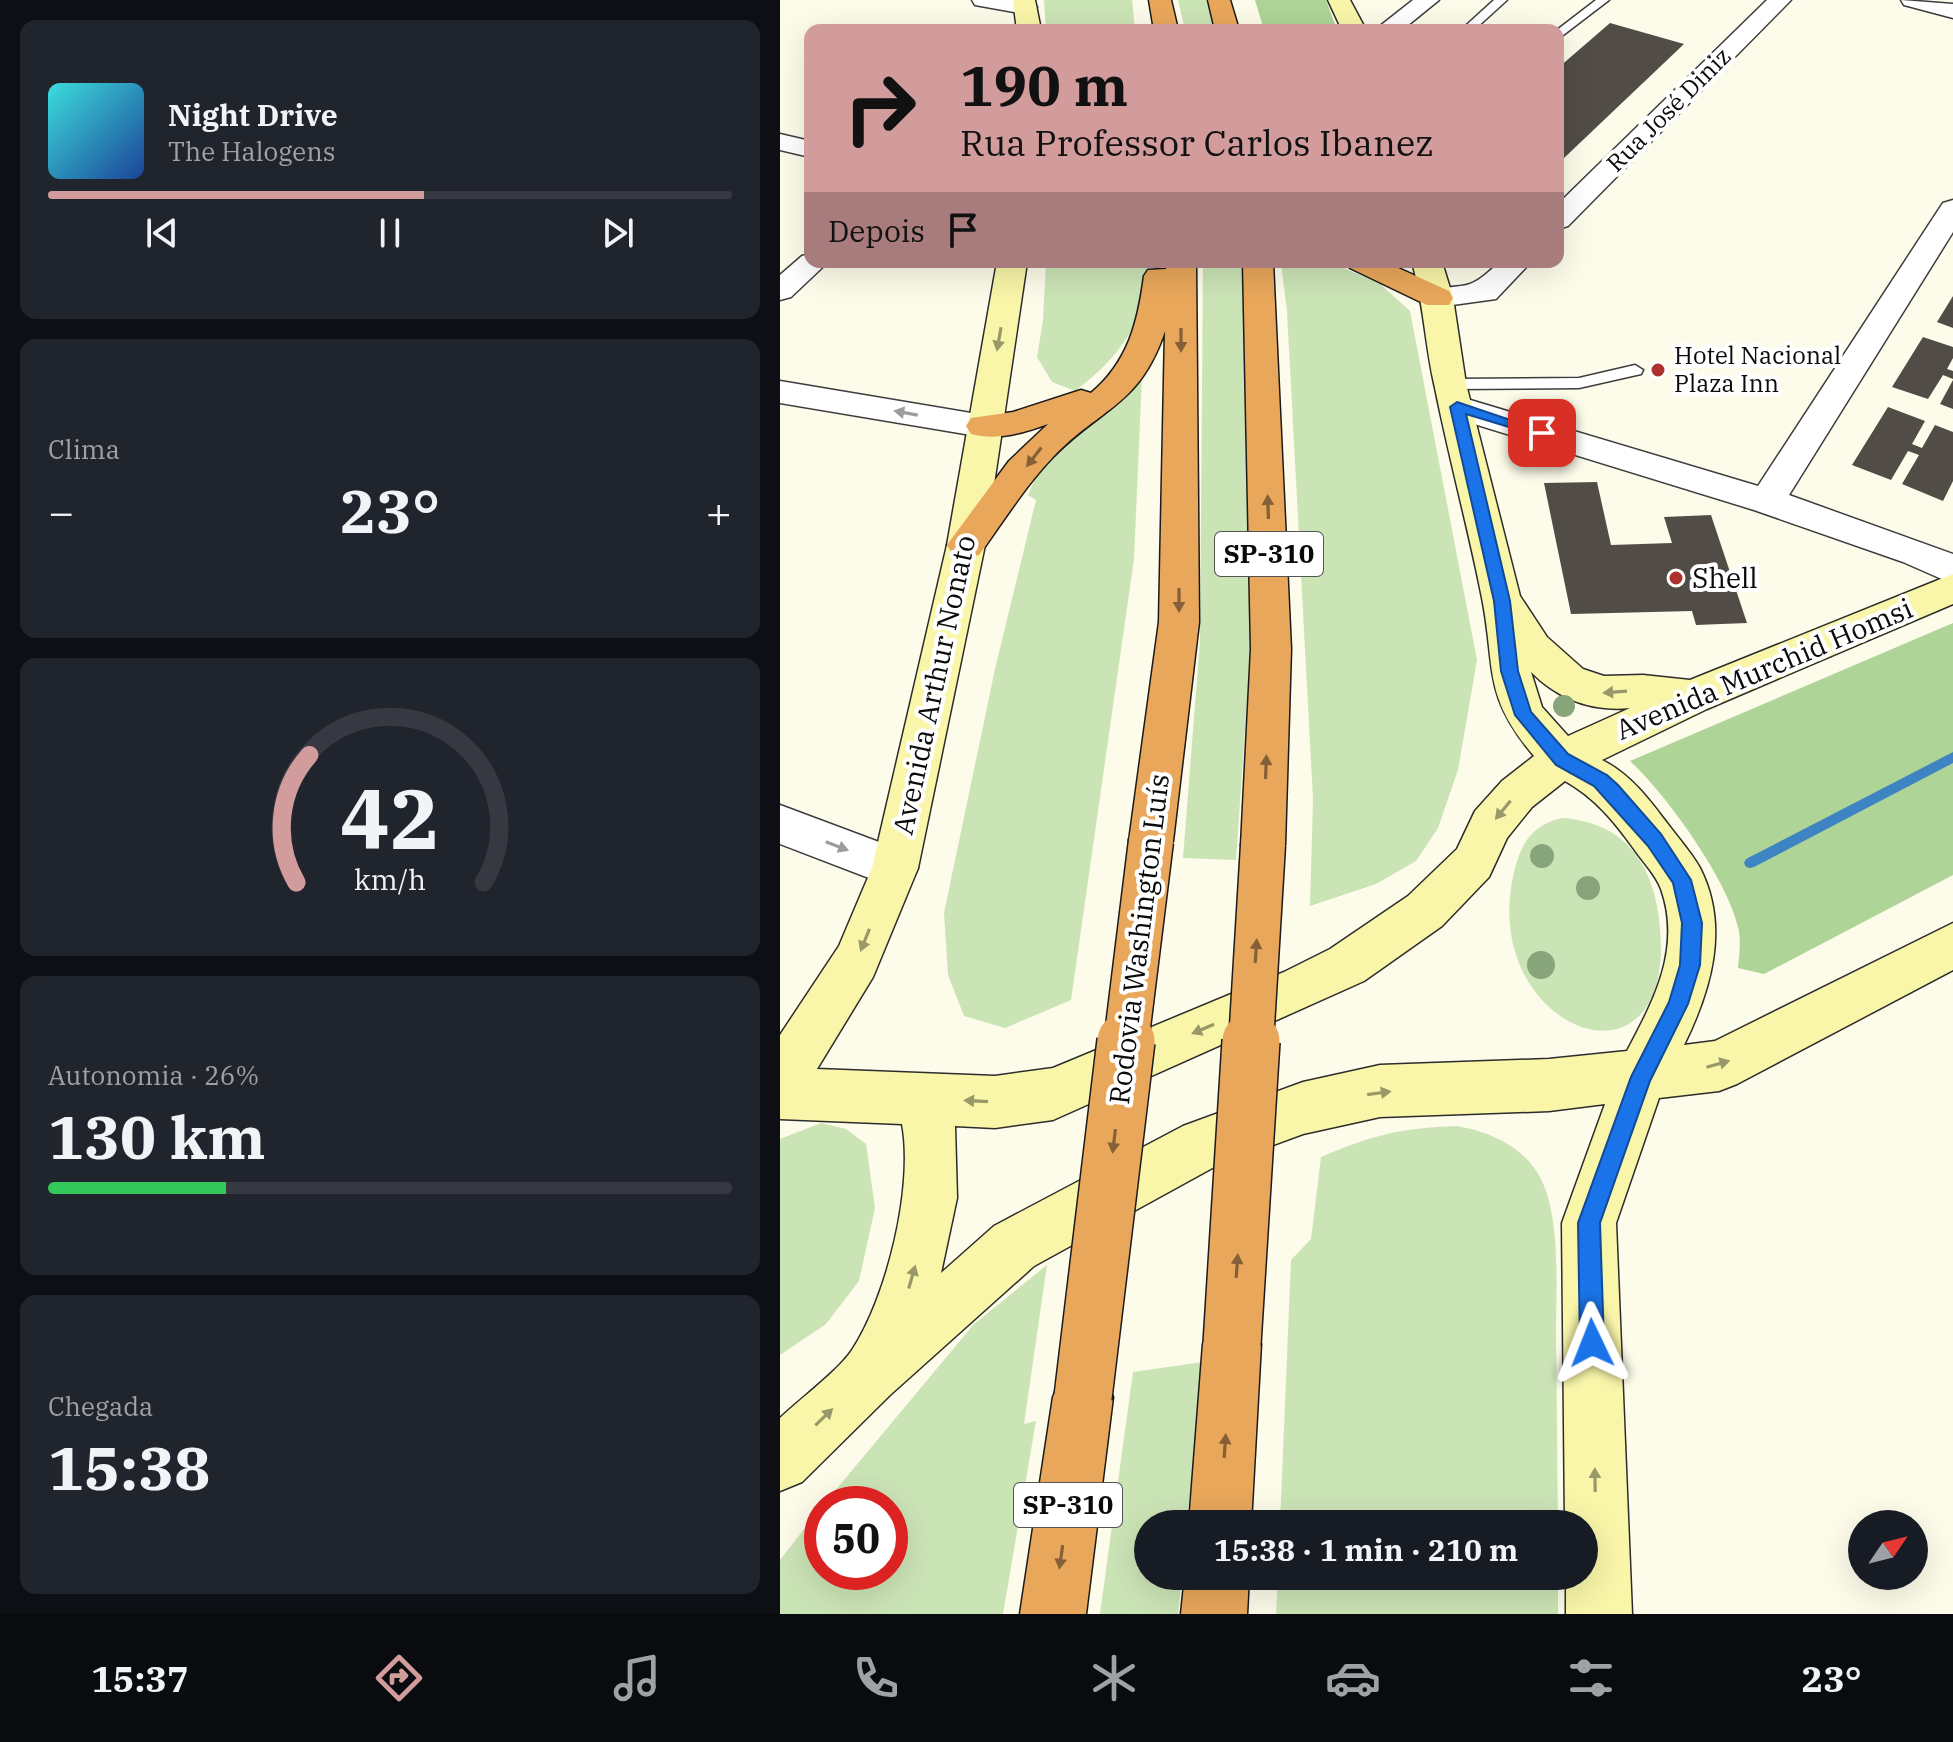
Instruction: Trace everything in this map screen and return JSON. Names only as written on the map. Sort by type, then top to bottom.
[{"type":"highway","points":[[1160,0],[1165,24]]},
{"type":"highway","points":[[1219,0],[1225,24]]},
{"type":"highway","points":[[966,545],[1043,446],[1099,405],[1126,378],[1146,346],[1154,318],[1160,268]]},
{"type":"highway","name":"Rodovia Washington Luís","points":[[1053,1614],[1083,1397],[1179,622],[1181,268]]},
{"type":"highway","name":"SP-310","points":[[1221,1510],[1263,845],[1271,649],[1258,268]]},
{"type":"highway","points":[[1374,268],[1438,298]]},
{"type":"highway","points":[[983,426],[1016,423],[1067,407],[1126,378]]},
{"type":"highway","points":[[1214,1614],[1216,1590]]},
{"type":"main road","points":[[1339,0],[1351,24]]},
{"type":"main road","name":"Avenida Arthur Nonato","points":[[780,1081],[856,961],[895,868],[966,545],[1011,268]]},
{"type":"main road","points":[[1429,268],[1438,298],[1454,396],[1502,601],[1510,671],[1524,715],[1562,759],[1601,780],[1631,809],[1682,880],[1692,923],[1690,965],[1678,1004],[1641,1077],[1589,1223],[1599,1614]]},
{"type":"main road","name":"Avenida Murchid Homsi","points":[[780,1093],[995,1102],[1053,1094],[1347,965],[1425,911],[1473,863],[1491,825],[1517,794],[1562,759],[1692,697],[1953,588]]},
{"type":"main road","points":[[1502,601],[1525,639],[1545,663],[1570,683],[1601,693],[1639,690],[1692,697]]},
{"type":"main road","points":[[780,1460],[869,1374],[1014,1246],[1202,1145],[1303,1108],[1380,1091],[1549,1085],[1719,1066],[1953,945]]},
{"type":"main road","points":[[869,1374],[906,1299],[929,1215],[933,1155],[923,1099]]},
{"type":"street","points":[[983,0],[1026,12]]},
{"type":"street","points":[[1395,24],[1428,0]]},
{"type":"street","name":"Rua José Diniz","points":[[1564,214],[1780,0]]},
{"type":"street","points":[[1912,0],[1953,11]]},
{"type":"street","points":[[780,142],[804,148]]},
{"type":"street","points":[[1767,501],[1953,209]]},
{"type":"street","points":[[780,291],[806,268]]},
{"type":"street","points":[[1438,298],[1485,293],[1510,268]]},
{"type":"street","points":[[780,392],[983,426]]},
{"type":"street","points":[[1454,396],[1916,552],[1953,570]]},
{"type":"street","points":[[780,824],[895,868]]},
{"type":"lane","points":[[1474,24],[1501,0]]},
{"type":"lane","points":[[1564,30],[1603,0]]},
{"type":"lane","points":[[1454,396],[1579,383],[1635,370]]},
{"type":"green space","points":[[1044,0],[1132,0],[1134,24],[1046,24]]},
{"type":"green space","points":[[1178,0],[1209,0],[1215,24],[1184,24]]},
{"type":"green space","points":[[1255,0],[1326,0],[1335,24],[1262,24]]},
{"type":"green space","points":[[1046,268],[1148,268],[1143,302],[1128,336],[1105,365],[1075,391],[1052,382],[1037,357]]},
{"type":"green space","points":[[1203,268],[1243,268],[1251,644],[1236,860],[1183,858],[1200,641]]},
{"type":"green space","points":[[1282,268],[1344,268],[1380,284],[1410,311],[1477,660],[1458,770],[1438,828],[1416,861],[1376,884],[1310,906],[1313,799],[1287,312]]},
{"type":"green space","points":[[1142,376],[1134,559],[1071,1000],[1005,1028],[964,1016],[948,975],[944,913],[995,669],[1036,500],[1028,495],[1040,467]]},
{"type":"green space","points":[[1953,623],[1953,875],[1764,974],[1738,968],[1739,931],[1723,889],[1678,817],[1630,761]]},
{"type":"green space","points":[[1562,818],[1587,822],[1609,831],[1626,843],[1649,877],[1656,898],[1661,946],[1653,993],[1633,1021],[1605,1031],[1574,1024],[1545,1003],[1522,970],[1510,925],[1514,872],[1520,852],[1535,831]]},
{"type":"green space","points":[[821,1123],[846,1129],[866,1144],[875,1208],[859,1281],[826,1324],[780,1355],[780,1139]]},
{"type":"green space","points":[[1457,1126],[1505,1142],[1534,1167],[1547,1195],[1556,1255],[1558,1510],[1281,1510],[1291,1260],[1311,1239],[1321,1157],[1387,1134]]},
{"type":"green space","points":[[1047,1265],[1024,1424],[1036,1421],[1003,1614],[780,1614],[780,1560],[804,1529],[804,1590],[908,1590],[908,1486],[839,1486],[974,1324]]},
{"type":"green space","points":[[1203,1362],[1188,1510],[1134,1510],[1134,1590],[1181,1590],[1178,1614],[1100,1614],[1133,1372]]},
{"type":"green space","points":[[1277,1590],[1558,1590],[1558,1614],[1276,1614]]},
{"type":"building","points":[[1610,23],[1684,44],[1564,158],[1564,63]]},
{"type":"building","points":[[1953,296],[1953,328],[1937,322]]},
{"type":"building","points":[[1923,337],[1953,347],[1953,358],[1947,369],[1953,371],[1953,379],[1943,375],[1928,399],[1892,387]]},
{"type":"building","points":[[1953,380],[1953,409],[1940,404]]},
{"type":"building","points":[[1888,407],[1925,421],[1912,444],[1922,448],[1935,425],[1953,432],[1953,481],[1943,501],[1902,484],[1919,455],[1908,451],[1891,480],[1852,465]]},
{"type":"building","points":[[1597,482],[1611,545],[1672,543],[1664,517],[1711,515],[1747,623],[1696,625],[1692,611],[1571,614],[1544,483]]},
{"type":"waterway","points":[[1750,863],[1953,757]]},
{"type":"place","name":"Hotel Nacional Plaza Inn","points":[[1658,370]]},
{"type":"place","name":"Shell","points":[[1676,578]]},
{"type":"route","points":[[1542,433],[1457,407],[1502,601],[1510,671],[1524,715],[1562,759],[1601,780],[1631,809],[1655,840],[1682,880],[1692,923],[1690,965],[1678,1004],[1641,1077],[1589,1223],[1592,1343]]}]
